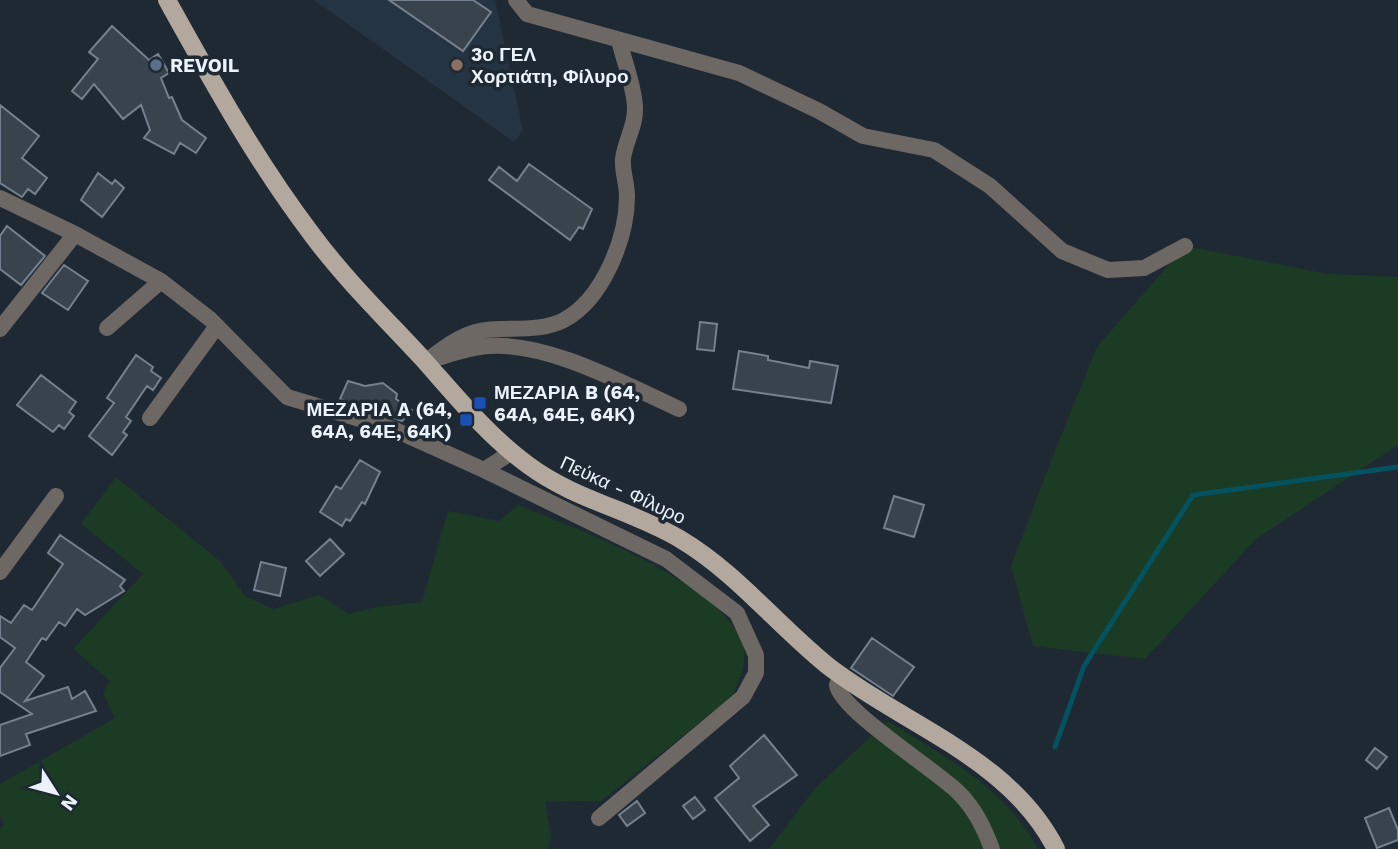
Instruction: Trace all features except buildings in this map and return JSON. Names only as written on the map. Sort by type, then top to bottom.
[{"type":"main road","name":"Πεύκα - Φίλυρο","points":[[167,0],[224,105],[287,201],[344,273],[512,452],[539,473],[572,492],[633,519],[649,521],[696,549],[730,575],[811,652],[842,676],[994,774],[1030,810],[1056,849]]},
{"type":"street","points":[[516,0],[527,14],[739,73],[819,111],[863,136],[934,150],[990,186],[1062,251],[1108,270],[1144,268],[1185,246]]},
{"type":"street","points":[[425,362],[457,340],[483,330],[541,327],[565,320],[581,306],[603,277],[615,250],[625,211],[623,162],[635,112],[619,40]]},
{"type":"street","points":[[0,198],[75,234],[161,281],[217,326],[287,397],[393,429],[484,470],[666,559],[737,613],[756,655],[756,673],[743,696],[599,818]]},
{"type":"street","points":[[0,329],[75,234]]},
{"type":"street","points":[[107,328],[161,281]]},
{"type":"street","points":[[150,418],[217,326]]},
{"type":"street","points":[[425,362],[468,348],[524,348],[595,372],[679,409]]},
{"type":"street","points":[[484,470],[512,452]]},
{"type":"street","points":[[0,572],[55,496]]},
{"type":"street","points":[[842,676],[837,685],[840,695],[857,712],[957,792],[981,822],[992,849]]},
{"type":"shaded area","name":"3ο ΓΕΛ Χορτιάτη, Φίλυρο","points":[[314,0],[495,0],[523,130],[514,142]]},
{"type":"green space","points":[[1185,246],[1329,274],[1398,277],[1398,445],[1256,539],[1145,659],[1033,646],[1011,566],[1097,347]]},
{"type":"green space","points":[[116,477],[220,561],[245,596],[273,609],[319,595],[349,614],[376,607],[422,602],[448,511],[499,521],[518,505],[611,544],[682,581],[711,603],[733,625],[744,649],[741,673],[733,696],[601,801],[545,802],[551,835],[548,849],[0,849],[0,828],[4,825],[0,815],[0,784],[115,718],[103,693],[110,681],[73,649],[143,574],[81,524]]},
{"type":"green space","points":[[888,721],[952,761],[991,791],[1024,827],[1038,849],[769,849],[815,788]]},
{"type":"waterway","points":[[1055,747],[1084,666],[1193,495],[1398,467]]},
{"type":"place","name":"REVOIL","points":[[156,65]]},
{"type":"place","name":"3ο ΓΕΛ Χορτιάτη, Φίλυρο","points":[[457,65]]},
{"type":"place","name":"ΜΕΖΑΡΙΑ B (64, 64Α, 64Ε, 64Κ)","points":[[480,403]]},
{"type":"place","name":"ΜΕΖΑΡΙΑ A (64, 64Α, 64Ε, 64Κ)","points":[[466,420]]}]
